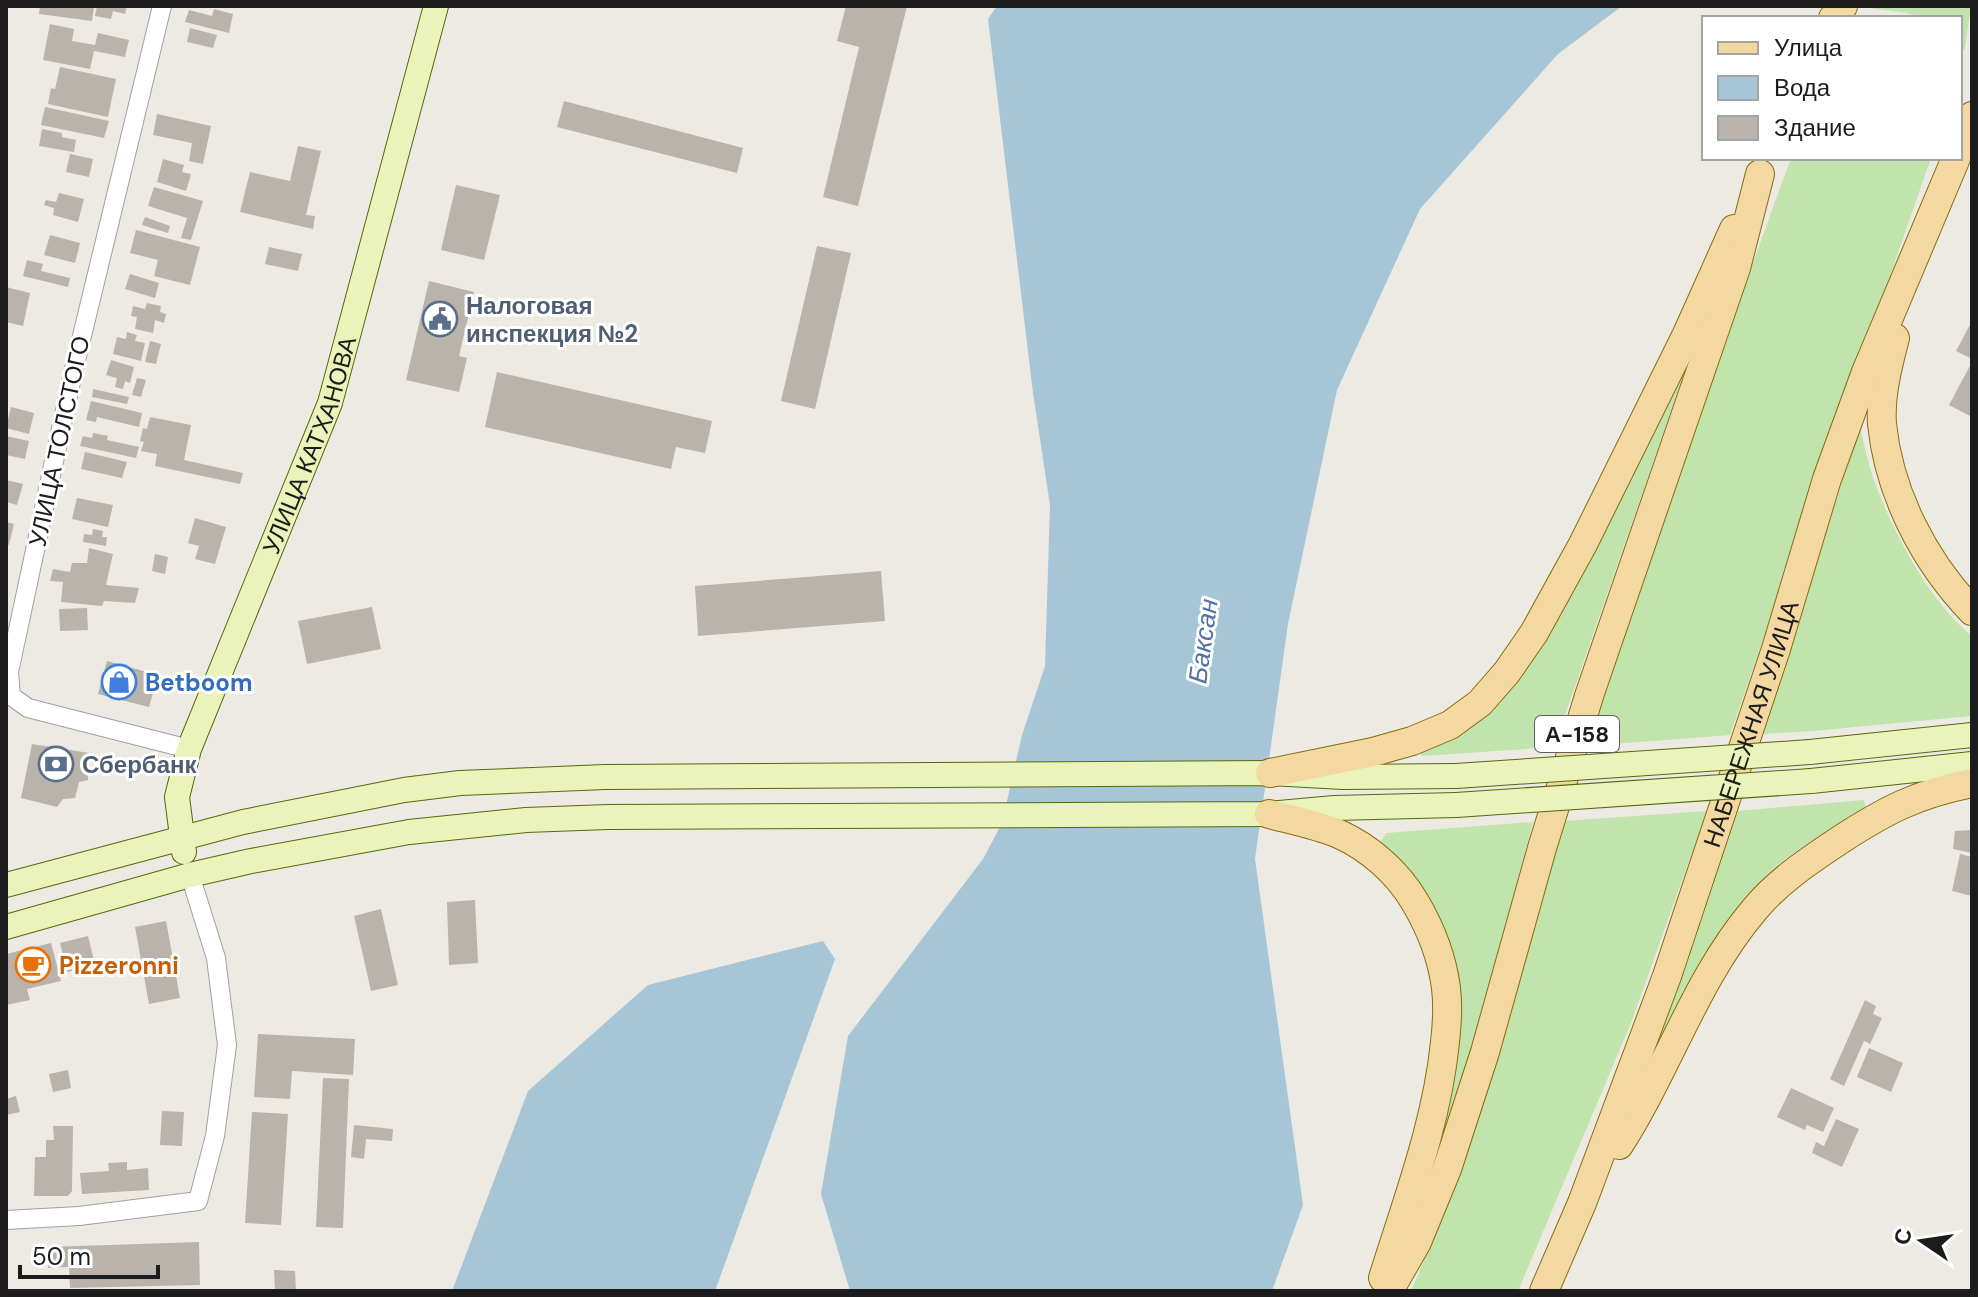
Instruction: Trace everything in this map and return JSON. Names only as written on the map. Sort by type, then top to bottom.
[{"type":"main road","name":"УЛИЦА КАТХАНОВА","points":[[190,875],[181,840],[177,797],[189,749],[330,403],[436,6]]},
{"type":"main road","points":[[1962,143],[1972,116]]},
{"type":"main road","name":"НАБЕРЕЖНАЯ УЛИЦА","points":[[1544,1291],[1582,1203],[1667,976],[1776,649],[1827,479],[1866,372],[1955,160]]},
{"type":"main road","points":[[1270,773],[1373,752],[1412,741],[1450,725],[1480,703],[1507,672],[1534,633],[1583,544],[1687,334],[1763,166]]},
{"type":"main road","name":"А-158","points":[[1389,1291],[1417,1242],[1447,1169],[1485,1052],[1542,848],[1590,693],[1736,268],[1763,166]]},
{"type":"main road","points":[[1914,259],[1883,390],[1882,422],[1889,463],[1901,502],[1931,561],[1972,611]]},
{"type":"main road","points":[[6,885],[272,816],[404,790],[460,783],[605,777],[986,774],[1456,776],[1810,752],[1972,735]]},
{"type":"main road","points":[[6,927],[251,861],[409,832],[526,820],[1269,814],[1811,781],[1972,764]]},
{"type":"main road","points":[[1582,1203],[1625,1137],[1710,975],[1756,907],[1818,854],[1883,813],[1926,794],[1972,783]]},
{"type":"main road","points":[[1269,814],[1339,834],[1373,855],[1409,891],[1425,918],[1439,952],[1446,989],[1447,1026],[1443,1059],[1419,1166],[1379,1291]]},
{"type":"street","name":"УЛИЦА ТОЛСТОГО","points":[[162,6],[72,377],[9,672],[11,696],[28,708],[189,749]]},
{"type":"street","points":[[6,1220],[79,1216],[198,1201],[215,1136],[227,1045],[216,958],[190,875]]},
{"type":"green space","points":[[1865,6],[1971,6],[1965,48],[1962,53],[1962,16],[1915,16]]},
{"type":"green space","points":[[1790,160],[1930,160],[1730,735],[1587,746],[1721,351]]},
{"type":"green space","points":[[1697,336],[1554,747],[1422,756],[1419,749],[1487,711]]},
{"type":"green space","points":[[1860,426],[1877,489],[1910,559],[1939,602],[1972,636],[1972,716],[1762,734]]},
{"type":"green space","points":[[1864,800],[1866,809],[1779,864],[1737,907],[1708,951],[1649,1068],[1736,811]]},
{"type":"green space","points":[[1707,811],[1631,1023],[1518,1291],[1411,1291],[1469,1147],[1563,821]]},
{"type":"green space","points":[[1533,822],[1477,1031],[1430,1178],[1458,1016],[1378,847],[1386,833]]},
{"type":"water","name":"Баксан","points":[[997,6],[1622,6],[1558,54],[1420,209],[1337,390],[1288,624],[1255,859],[1303,1205],[1272,1291],[850,1291],[821,1194],[848,1036],[983,859],[1002,823],[1022,735],[1045,666],[1050,505],[1033,393],[988,19]]},
{"type":"water","points":[[823,941],[835,959],[715,1291],[452,1291],[528,1091],[648,985]]},
{"type":"building","points":[[40,6],[94,6],[92,21],[39,14]]},
{"type":"building","points":[[97,6],[127,6],[125,14],[113,11],[111,19],[95,16]]},
{"type":"building","points":[[846,6],[907,6],[858,206],[823,197],[859,47],[837,41]]},
{"type":"building","points":[[214,9],[233,14],[229,33],[185,22],[189,10],[212,16]]},
{"type":"building","points":[[50,24],[74,29],[72,41],[95,45],[98,33],[129,40],[125,57],[94,51],[90,69],[43,60]]},
{"type":"building","points":[[190,28],[217,35],[213,48],[187,42]]},
{"type":"building","points":[[60,67],[116,79],[108,117],[48,104]]},
{"type":"building","points":[[564,101],[743,148],[737,173],[557,127]]},
{"type":"building","points":[[45,107],[109,121],[104,138],[41,125]]},
{"type":"building","points":[[157,114],[211,126],[203,164],[189,161],[192,143],[153,135]]},
{"type":"building","points":[[42,129],[76,140],[74,152],[39,146]]},
{"type":"building","points":[[298,146],[321,151],[306,215],[315,216],[313,229],[240,212],[250,172],[290,181]]},
{"type":"building","points":[[70,154],[93,159],[89,177],[66,172]]},
{"type":"building","points":[[163,159],[184,165],[182,172],[191,174],[186,191],[157,182]]},
{"type":"building","points":[[456,185],[500,195],[484,260],[441,250]]},
{"type":"building","points":[[154,187],[203,201],[191,240],[181,238],[187,218],[148,206]]},
{"type":"building","points":[[59,193],[84,199],[78,222],[53,215],[54,208],[44,205],[46,200],[56,202]]},
{"type":"building","points":[[145,217],[170,226],[168,233],[142,225]]},
{"type":"building","points":[[136,230],[200,247],[190,285],[154,276],[158,260],[130,253]]},
{"type":"building","points":[[50,235],[80,243],[75,263],[44,255]]},
{"type":"building","points":[[817,246],[851,253],[815,409],[781,401]]},
{"type":"building","points":[[269,247],[302,254],[298,271],[265,264]]},
{"type":"building","points":[[27,260],[43,264],[41,271],[70,278],[68,287],[23,276]]},
{"type":"building","points":[[130,274],[159,283],[155,298],[125,289]]},
{"type":"building","points":[[429,281],[474,292],[459,356],[467,358],[459,392],[406,380]]},
{"type":"building","points":[[6,287],[30,293],[23,326],[6,322]]},
{"type":"building","points":[[147,303],[161,306],[160,312],[166,314],[164,323],[155,320],[153,333],[135,329],[137,317],[131,316],[133,306],[145,309]]},
{"type":"building","points":[[1972,321],[1972,359],[1956,351]]},
{"type":"building","points":[[127,332],[137,335],[135,341],[145,343],[141,361],[113,354],[117,337],[126,339]]},
{"type":"building","points":[[150,341],[161,344],[156,364],[145,362]]},
{"type":"building","points":[[111,360],[134,367],[130,383],[125,381],[123,389],[115,387],[117,378],[106,375]]},
{"type":"building","points":[[1972,362],[1972,417],[1949,405]]},
{"type":"building","points":[[497,372],[712,421],[705,453],[676,447],[671,469],[485,427]]},
{"type":"building","points":[[137,378],[146,380],[141,397],[132,395]]},
{"type":"building","points":[[93,389],[129,397],[127,404],[92,397]]},
{"type":"building","points":[[91,401],[142,413],[139,427],[97,417],[96,422],[86,420]]},
{"type":"building","points":[[11,407],[34,413],[29,434],[6,428]]},
{"type":"building","points":[[150,417],[191,425],[184,460],[243,473],[240,484],[155,466],[157,454],[141,451],[143,428],[147,429]]},
{"type":"building","points":[[93,433],[108,436],[107,440],[139,447],[136,458],[80,446],[83,436],[92,438]]},
{"type":"building","points":[[6,436],[29,441],[25,459],[6,455]]},
{"type":"building","points":[[85,452],[127,462],[122,478],[81,469]]},
{"type":"building","points":[[6,480],[23,484],[17,505],[6,502]]},
{"type":"building","points":[[77,498],[113,505],[108,527],[72,519]]},
{"type":"building","points":[[195,518],[226,527],[215,564],[195,559],[199,546],[188,543]]},
{"type":"building","points":[[6,522],[14,524],[9,545],[6,544]]},
{"type":"building","points":[[93,529],[103,531],[102,537],[107,537],[106,546],[83,542],[84,534],[92,535]]},
{"type":"building","points":[[89,548],[113,554],[106,585],[139,588],[135,603],[104,601],[102,606],[61,602],[63,582],[50,581],[53,569],[70,572],[72,563],[87,563]]},
{"type":"building","points":[[155,554],[168,557],[165,574],[152,571]]},
{"type":"building","points":[[881,571],[885,621],[698,636],[695,586]]},
{"type":"building","points":[[372,607],[381,649],[307,664],[298,621]]},
{"type":"building","points":[[87,608],[88,630],[60,631],[59,609]]},
{"type":"building","points":[[107,661],[158,675],[149,707],[98,694]]},
{"type":"building","points":[[32,744],[89,753],[88,780],[79,782],[75,798],[63,799],[57,807],[21,798]]},
{"type":"building","points":[[1972,830],[1972,853],[1953,849],[1955,831]]},
{"type":"building","points":[[1960,854],[1972,857],[1972,896],[1952,891]]},
{"type":"building","points":[[475,900],[478,963],[449,965],[447,902]]},
{"type":"building","points":[[381,909],[398,985],[371,991],[354,916]]},
{"type":"building","points":[[166,921],[180,998],[149,1004],[135,927]]},
{"type":"building","points":[[88,936],[95,965],[67,972],[60,943]]},
{"type":"building","points":[[51,943],[61,981],[27,989],[30,1000],[6,1005],[6,954]]},
{"type":"building","points":[[1865,1000],[1876,1006],[1873,1014],[1882,1018],[1870,1044],[1864,1041],[1844,1086],[1830,1079]]},
{"type":"building","points":[[258,1034],[355,1039],[353,1075],[292,1071],[290,1099],[254,1097]]},
{"type":"building","points":[[1869,1048],[1903,1063],[1891,1092],[1857,1077]]},
{"type":"building","points":[[68,1070],[71,1088],[53,1092],[49,1074]]},
{"type":"building","points":[[323,1078],[349,1079],[343,1228],[316,1227]]},
{"type":"building","points":[[1791,1088],[1834,1108],[1823,1132],[1807,1125],[1805,1130],[1777,1117]]},
{"type":"building","points":[[16,1096],[20,1112],[6,1115],[6,1099]]},
{"type":"building","points":[[162,1111],[184,1112],[182,1146],[160,1145]]},
{"type":"building","points":[[252,1112],[288,1114],[281,1225],[245,1223]]},
{"type":"building","points":[[1836,1119],[1859,1129],[1842,1167],[1812,1153],[1816,1142],[1824,1146]]},
{"type":"building","points":[[354,1125],[393,1129],[392,1141],[366,1139],[364,1159],[351,1157]]},
{"type":"building","points":[[53,1126],[73,1126],[72,1191],[68,1196],[34,1196],[35,1157],[46,1157],[46,1140],[54,1140]]},
{"type":"building","points":[[127,1162],[127,1170],[148,1168],[149,1190],[82,1194],[80,1173],[109,1171],[108,1163]]},
{"type":"building","points":[[199,1242],[200,1285],[70,1288],[69,1267],[48,1268],[48,1247]]},
{"type":"building","points":[[274,1270],[295,1271],[296,1291],[275,1291]]},
{"type":"place","name":"Налоговая инспекция №2","points":[[440,319]]},
{"type":"place","name":"Betboom","points":[[119,682]]},
{"type":"place","name":"Сбербанк","points":[[56,764]]},
{"type":"place","name":"Pizzeronni","points":[[33,965]]}]
